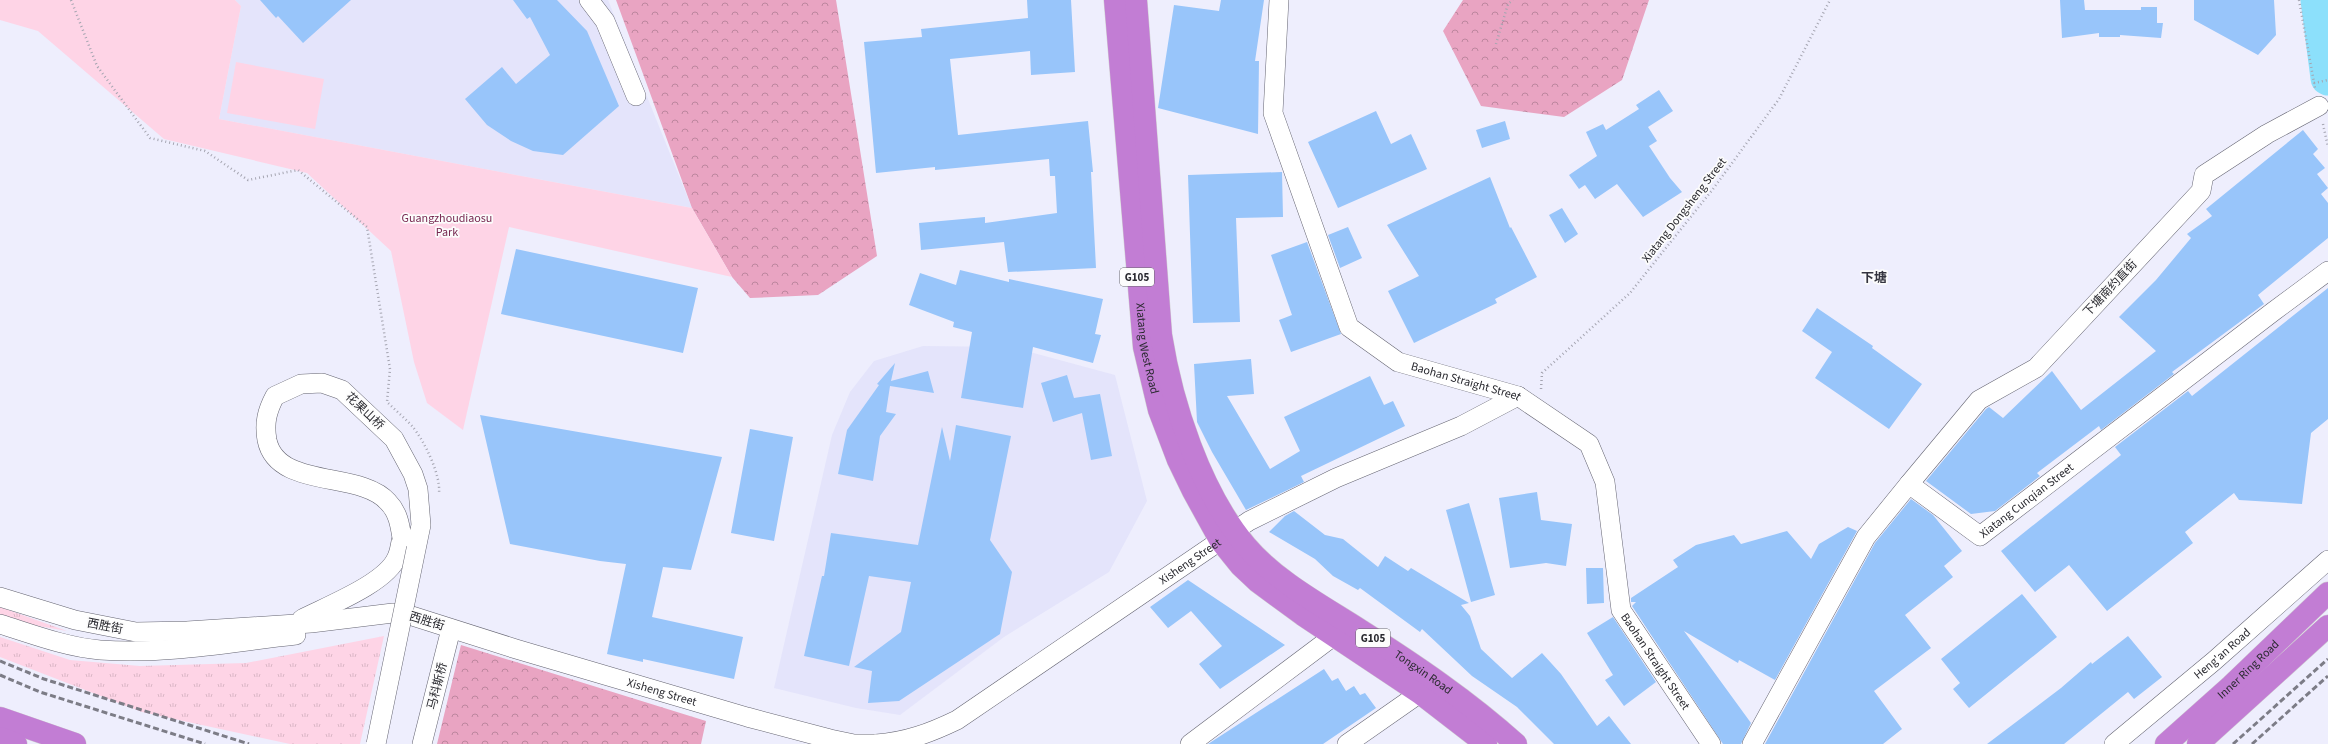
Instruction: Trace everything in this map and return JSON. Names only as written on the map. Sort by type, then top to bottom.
[{"type":"highway","name":"Xiatang West Road","points":[[1115,0],[1144,347],[1159,410],[1173,448],[1193,491],[1227,535]]},
{"type":"highway","name":"Xiatang West Road","points":[[1136,0],[1158,307],[1166,362],[1190,443],[1208,484],[1227,535]]},
{"type":"highway","name":"Tongxin Road","points":[[1227,535],[1241,566],[1258,582],[1303,615],[1420,693],[1486,744]]},
{"type":"highway","name":"Tongxin Road","points":[[1227,535],[1280,576],[1448,688],[1516,744]]},
{"type":"highway","name":"Inner Ring Road","points":[[2166,744],[2231,686],[2328,593]]},
{"type":"highway","name":"Inner Ring Road","points":[[2198,744],[2328,626]]},
{"type":"highway","points":[[0,718],[75,744]]},
{"type":"highway","points":[[0,725],[57,744]]},
{"type":"highway","points":[[0,738],[16,744]]},
{"type":"street","points":[[589,0],[605,21],[636,96]]},
{"type":"street","name":"Baohan Straight Street","points":[[1279,0],[1273,113],[1349,327],[1398,362],[1518,396],[1589,444],[1605,482],[1621,610],[1711,744]]},
{"type":"street","name":"下塘南约直街","points":[[1909,484],[1979,400],[2036,368],[2201,191],[2204,175],[2267,134],[2319,106]]},
{"type":"street","name":"Xiatang Cunqian Street","points":[[1909,484],[1980,536],[2328,271]]},
{"type":"street","name":"花果山桥","points":[[294,624],[372,584],[388,570],[397,557],[402,538],[400,521],[388,501],[367,488],[299,473],[273,456],[268,444],[265,419],[275,396],[300,384],[322,383],[342,390],[394,439],[413,474],[418,489],[421,524],[376,744]]},
{"type":"street","name":"Xisheng Street","points":[[451,629],[747,717],[830,739],[854,744],[895,743],[916,738],[957,720],[1227,535],[1336,478],[1461,426],[1518,396]]},
{"type":"street","points":[[1752,744],[1866,537],[1909,484]]},
{"type":"street","name":"Heng'an Road","points":[[2114,744],[2214,661],[2328,560]]},
{"type":"street","name":"西胜街","points":[[0,597],[75,620],[136,632],[187,631],[294,624],[392,613],[409,615],[451,629]]},
{"type":"street","name":"西胜街","points":[[0,624],[67,644],[99,650],[135,651],[244,642],[372,627],[405,625],[451,629]]},
{"type":"street","name":"马科斯桥","points":[[422,744],[451,629]]},
{"type":"street","points":[[1190,744],[1335,635]]},
{"type":"street","points":[[1347,744],[1420,693]]},
{"type":"path","points":[[70,0],[97,66],[150,138],[205,151],[248,180],[298,170],[368,227],[390,369],[387,402],[412,426],[430,457],[440,484],[438,500]]},
{"type":"path","points":[[1496,44],[1508,4],[1513,0]]},
{"type":"path","name":"Xiatang Dongsheng Street","points":[[1540,412],[1542,373],[1630,293],[1713,189],[1779,99],[1830,0]]},
{"type":"path","points":[[2299,0],[2314,83],[2328,147]]},
{"type":"path","points":[[2314,83],[2328,80]]},
{"type":"shaded area","points":[[235,0],[608,0],[692,208],[219,119],[241,6]]},
{"type":"shaded area","points":[[923,346],[1011,347],[1115,375],[1147,501],[1109,572],[1004,637],[900,715],[856,708],[774,688],[832,435],[850,392],[874,361]]},
{"type":"green space","name":"Guangzhoudiaosu Park","points":[[0,0],[235,0],[241,6],[219,119],[692,208],[732,277],[509,227],[463,430],[427,403],[414,362],[391,251],[307,173],[164,139],[38,31],[0,20]]},
{"type":"green space","points":[[616,0],[836,0],[877,256],[818,295],[750,298],[732,277],[692,208]]},
{"type":"green space","points":[[1463,0],[1649,0],[1622,80],[1564,117],[1481,106],[1443,31]]},
{"type":"green space","points":[[236,62],[324,79],[315,129],[227,113]]},
{"type":"green space","points":[[0,607],[67,631],[27,624],[0,616]]},
{"type":"green space","points":[[384,636],[360,744],[290,744],[142,712],[0,657],[0,637],[70,660],[140,666],[246,663]]},
{"type":"green space","points":[[461,645],[706,721],[701,744],[437,744]]},
{"type":"building","points":[[260,0],[351,0],[303,43],[278,16],[276,18]]},
{"type":"building","points":[[513,0],[557,0],[587,31],[619,106],[563,155],[533,151],[511,141],[487,125],[465,99],[502,67],[516,84],[550,55],[530,17],[527,19]]},
{"type":"building","points":[[1027,0],[1071,0],[1075,72],[1031,75],[1030,51],[950,59],[958,135],[1088,121],[1093,172],[1091,172],[1096,268],[1008,272],[1004,242],[921,250],[919,223],[985,217],[985,223],[1057,213],[1055,176],[1050,176],[1049,159],[935,170],[935,167],[876,173],[864,42],[922,37],[921,29],[1028,18]]},
{"type":"building","points":[[1221,0],[1264,0],[1255,61],[1259,61],[1258,134],[1158,108],[1174,5],[1219,11]]},
{"type":"building","points":[[2060,0],[2084,0],[2085,10],[2141,10],[2141,7],[2157,7],[2157,23],[2163,23],[2161,38],[2120,35],[2120,37],[2099,37],[2099,33],[2062,38]]},
{"type":"building","points":[[2194,0],[2274,0],[2276,35],[2258,55],[2194,20]]},
{"type":"building","points":[[1659,90],[1673,111],[1648,127],[1657,141],[1649,146],[1670,178],[1682,192],[1643,217],[1617,184],[1595,199],[1585,185],[1579,189],[1569,175],[1597,156],[1586,132],[1603,124],[1606,130],[1639,109],[1636,105]]},
{"type":"building","points":[[1376,111],[1391,144],[1411,134],[1427,169],[1338,208],[1308,142]]},
{"type":"building","points":[[1505,121],[1510,139],[1482,148],[1476,130]]},
{"type":"building","points":[[2303,130],[2318,149],[2313,154],[2325,168],[2317,174],[2328,188],[2321,194],[2328,203],[2328,238],[2258,295],[2264,304],[2172,372],[2174,374],[2101,430],[2099,426],[2037,473],[2040,476],[1995,511],[1971,514],[1926,481],[1986,409],[1989,407],[2003,418],[2052,371],[2081,410],[2156,351],[2119,317],[2156,280],[2191,238],[2187,234],[2212,216],[2206,209]]},
{"type":"building","points":[[1282,172],[1283,217],[1236,218],[1240,322],[1193,323],[1188,175]]},
{"type":"building","points":[[1490,177],[1510,228],[1511,227],[1537,277],[1495,299],[1497,303],[1414,343],[1388,291],[1419,276],[1387,225]]},
{"type":"building","points":[[1562,208],[1578,234],[1565,243],[1549,215]]},
{"type":"building","points":[[1348,227],[1362,258],[1340,268],[1328,235]]},
{"type":"building","points":[[1307,242],[1341,334],[1291,352],[1279,320],[1292,315],[1271,255]]},
{"type":"building","points":[[516,249],[698,288],[683,353],[501,314]]},
{"type":"building","points":[[960,270],[1009,282],[1009,279],[1103,299],[1095,334],[1101,335],[1093,363],[1033,347],[1023,408],[961,398],[972,332],[953,327],[954,322],[909,305],[920,273],[956,285]]},
{"type":"building","points":[[2328,288],[2328,419],[2311,433],[2302,504],[2239,500],[2234,493],[2185,532],[2193,543],[2107,611],[2069,565],[2035,592],[2001,551],[2121,455],[2115,447],[2188,391],[2192,396]]},
{"type":"building","points":[[1817,308],[1873,346],[1872,348],[1922,384],[1889,429],[1815,378],[1832,352],[1802,331]]},
{"type":"building","points":[[1251,359],[1254,394],[1227,396],[1270,469],[1300,451],[1284,417],[1370,376],[1384,405],[1393,401],[1405,426],[1301,476],[1304,482],[1246,510],[1212,452],[1197,422],[1194,364]]},
{"type":"building","points":[[895,363],[891,381],[928,371],[934,393],[890,386],[886,412],[896,414],[880,436],[873,481],[838,474],[847,430],[879,385],[877,384]]},
{"type":"building","points":[[1067,375],[1074,398],[1100,394],[1112,456],[1091,460],[1082,413],[1053,422],[1041,383]]},
{"type":"building","points":[[480,415],[722,457],[691,570],[663,567],[652,617],[743,637],[734,679],[643,659],[643,662],[607,654],[626,564],[600,561],[510,544]]},
{"type":"building","points":[[956,425],[1011,436],[990,540],[1012,572],[1000,634],[899,701],[868,703],[872,671],[854,667],[901,632],[911,582],[869,576],[849,666],[804,656],[822,576],[824,576],[831,533],[918,545],[942,427],[950,461]]},
{"type":"building","points":[[750,429],[793,437],[774,541],[731,533]]},
{"type":"building","points":[[1537,492],[1541,520],[1572,524],[1566,566],[1546,563],[1510,568],[1499,498]]},
{"type":"building","points":[[1911,499],[1933,515],[1962,551],[1944,566],[1953,577],[1905,615],[1931,648],[1874,691],[1902,729],[1883,744],[1765,744],[1875,543]]},
{"type":"building","points":[[1469,503],[1495,595],[1471,602],[1446,510]]},
{"type":"building","points":[[1294,511],[1325,535],[1343,539],[1378,567],[1385,556],[1408,571],[1411,568],[1469,603],[1461,605],[1470,616],[1481,649],[1512,678],[1542,653],[1561,674],[1597,726],[1609,716],[1631,744],[1554,744],[1517,707],[1472,676],[1422,629],[1420,632],[1360,588],[1358,590],[1333,576],[1315,559],[1269,532],[1285,516]]},
{"type":"building","points":[[1848,527],[1857,531],[1775,680],[1739,660],[1738,663],[1684,631],[1751,723],[1741,744],[1723,744],[1632,606],[1636,602],[1631,602],[1631,598],[1678,567],[1673,560],[1696,545],[1734,535],[1741,544],[1787,531],[1811,559],[1819,544]]},
{"type":"building","points":[[1586,568],[1603,568],[1604,603],[1587,604]]},
{"type":"building","points":[[1188,580],[1285,645],[1220,689],[1199,664],[1222,646],[1191,611],[1168,628],[1150,607]]},
{"type":"building","points":[[2022,594],[2057,637],[1969,708],[1953,689],[1960,683],[1941,659]]},
{"type":"building","points":[[1613,617],[1656,682],[1624,706],[1605,680],[1613,675],[1587,633]]},
{"type":"building","points":[[2128,636],[2162,677],[2134,699],[2128,692],[2064,744],[1987,744],[2061,688],[2091,662],[2092,664]]},
{"type":"building","points":[[1324,669],[1332,681],[1338,678],[1346,691],[1354,686],[1360,695],[1365,693],[1376,708],[1323,744],[1208,744]]},
{"type":"waterway","points":[[2318,0],[2328,78]]},
{"type":"railway","points":[[2233,744],[2328,659]]},
{"type":"railway","points":[[0,661],[44,679],[249,744]]},
{"type":"railway","points":[[0,675],[40,692],[205,744]]},
{"type":"railway","points":[[2252,744],[2328,676]]},
{"type":"district","name":"下塘","points":[[1874,277]]}]
